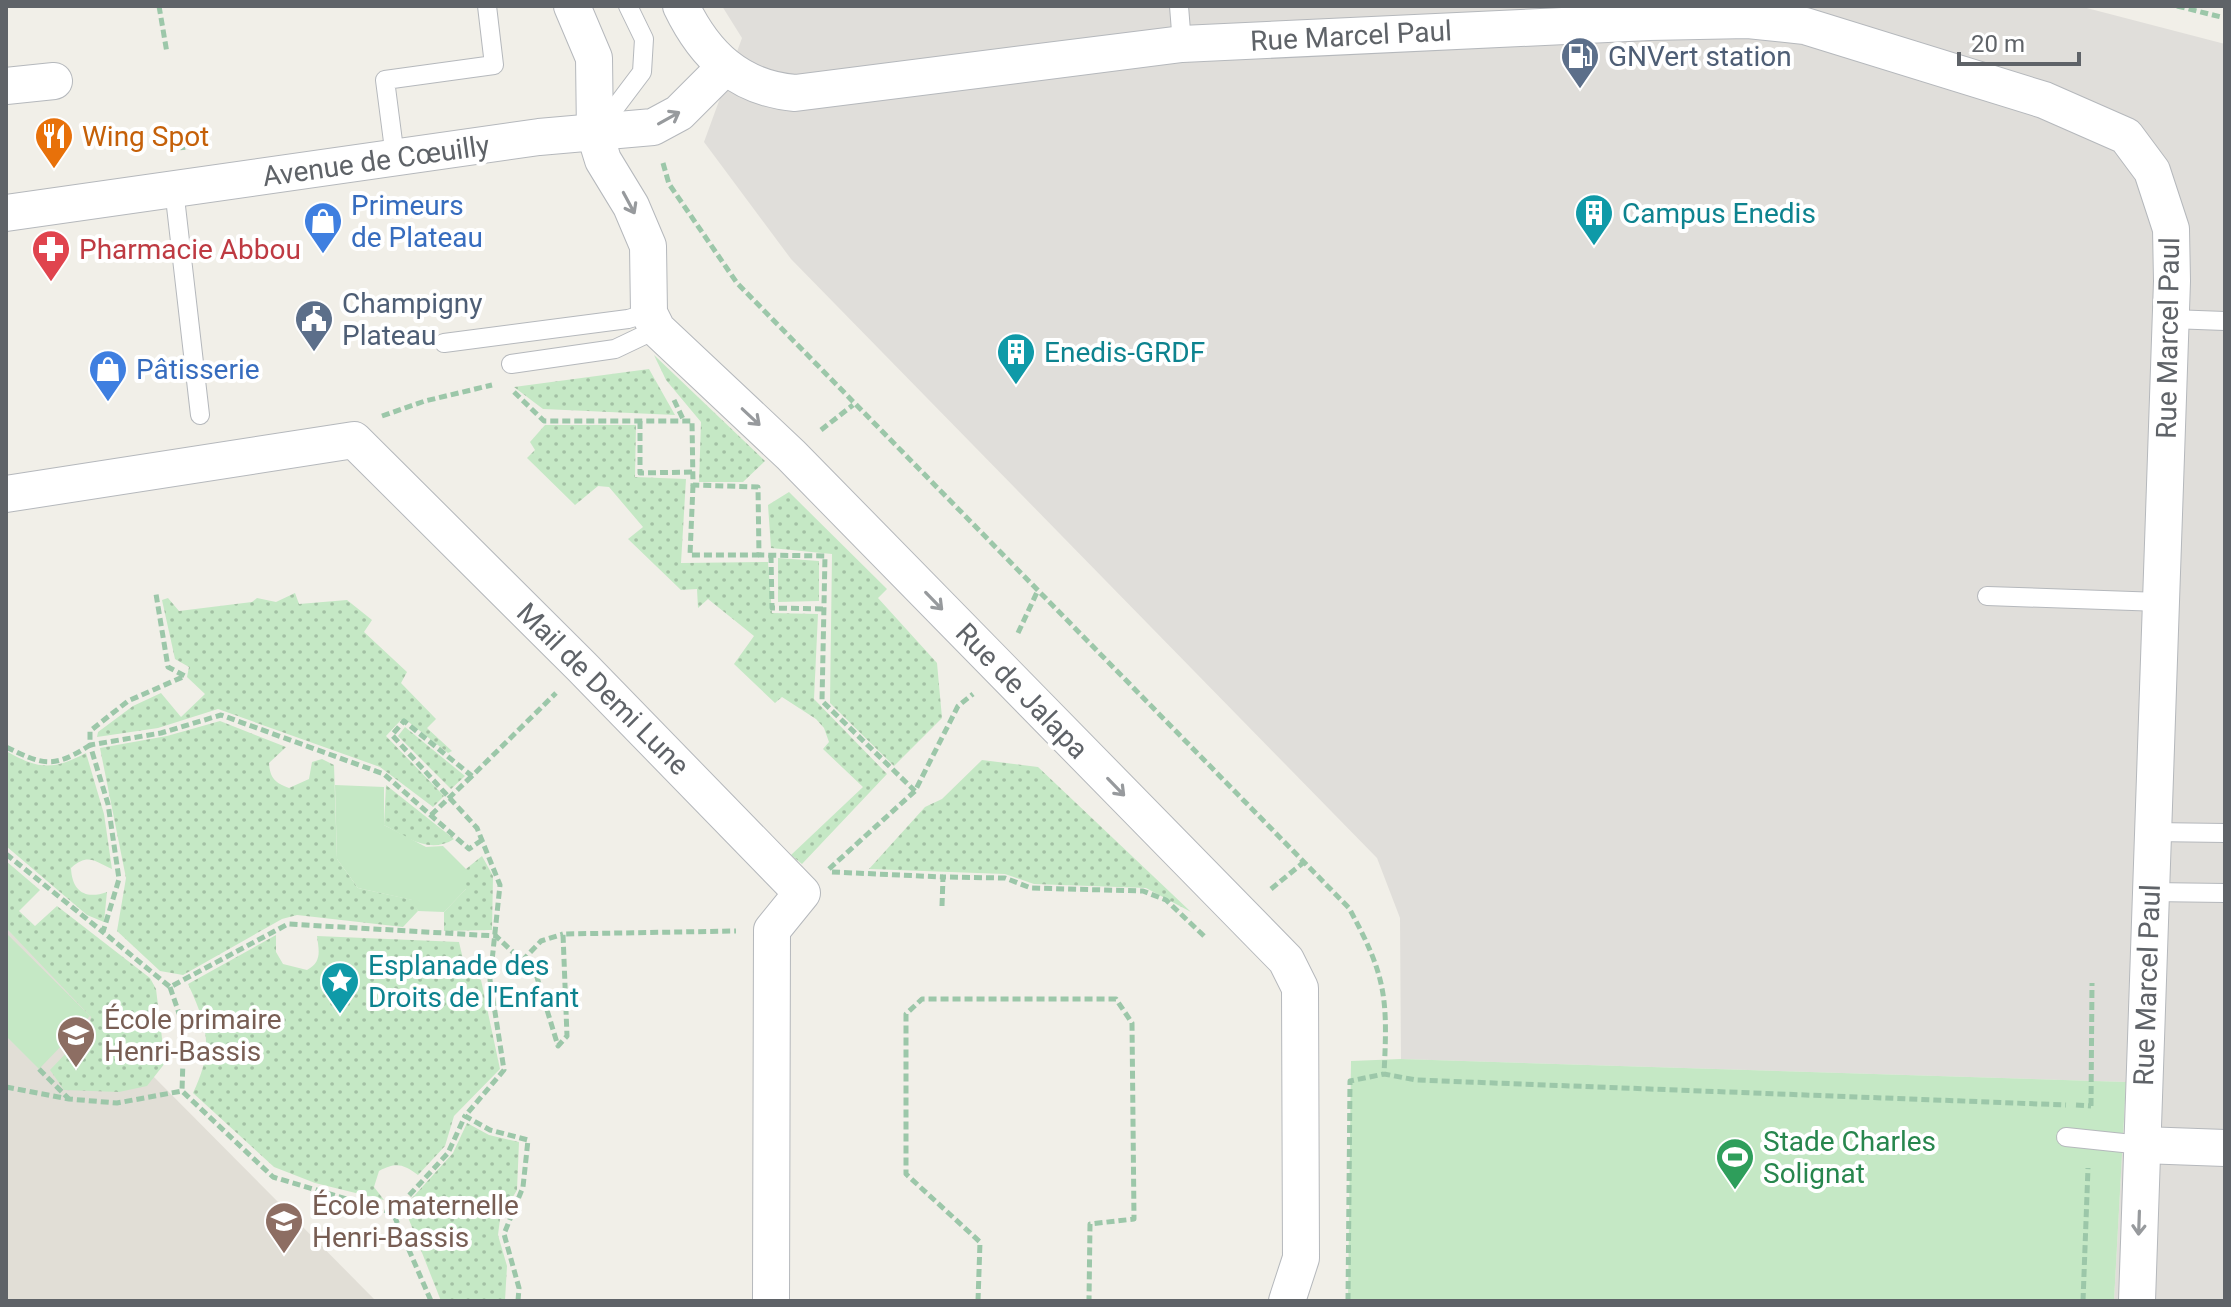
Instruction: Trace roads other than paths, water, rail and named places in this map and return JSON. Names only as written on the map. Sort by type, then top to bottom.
[{"type":"street","points":[[572,6],[594,58],[595,134],[603,160],[631,206],[648,246],[653,321]]},
{"type":"street","name":"Rue Marcel Paul","points":[[681,6],[725,67],[749,84],[795,93],[1182,44],[1748,20],[1805,26],[2044,100],[2126,136],[2152,171],[2171,229],[2171,319],[2137,1301]]},
{"type":"street","name":"Avenue de Cœuilly","points":[[6,213],[539,137],[653,127],[679,113],[725,67]]},
{"type":"street","points":[[6,86],[54,81]]},
{"type":"street","name":"Rue de Jalapa","points":[[653,321],[791,455],[1286,960],[1300,988],[1301,1258],[1287,1301]]},
{"type":"street","name":"Mail de Demi Lune","points":[[6,494],[354,440],[582,667],[802,893],[772,930],[771,1301]]},
{"type":"street","points":[[2142,1145],[2225,1148]]},
{"type":"lane","points":[[395,157],[385,80],[494,65],[487,6]]},
{"type":"lane","points":[[595,134],[642,72],[644,39],[628,6]]},
{"type":"lane","points":[[1179,6],[1182,44]]},
{"type":"lane","points":[[174,189],[200,415]]},
{"type":"lane","points":[[444,343],[628,319],[653,321]]},
{"type":"lane","points":[[2171,319],[2225,321]]},
{"type":"lane","points":[[511,364],[615,349],[653,321]]},
{"type":"lane","points":[[1987,596],[2161,602]]},
{"type":"lane","points":[[2153,832],[2225,833]]},
{"type":"lane","points":[[2151,892],[2225,893]]},
{"type":"lane","points":[[2066,1137],[2142,1145]]},
{"type":"place","name":"GNVert station","points":[[1580,90]]},
{"type":"place","name":"Wing Spot","points":[[54,170]]},
{"type":"place","name":"Campus Enedis","points":[[1594,247]]},
{"type":"place","name":"Primeurs de Plateau","points":[[323,255]]},
{"type":"place","name":"Pharmacie Abbou","points":[[51,283]]},
{"type":"place","name":"Champigny Plateau","points":[[314,353]]},
{"type":"place","name":"Enedis-GRDF","points":[[1016,386]]},
{"type":"place","name":"Pâtisserie","points":[[108,403]]},
{"type":"place","name":"Esplanade des Droits de l'Enfant","points":[[340,1015]]},
{"type":"place","name":"École primaire Henri-Bassis","points":[[76,1069]]},
{"type":"place","name":"Stade Charles Solignat","points":[[1735,1191]]},
{"type":"place","name":"École maternelle Henri-Bassis","points":[[284,1255]]}]
